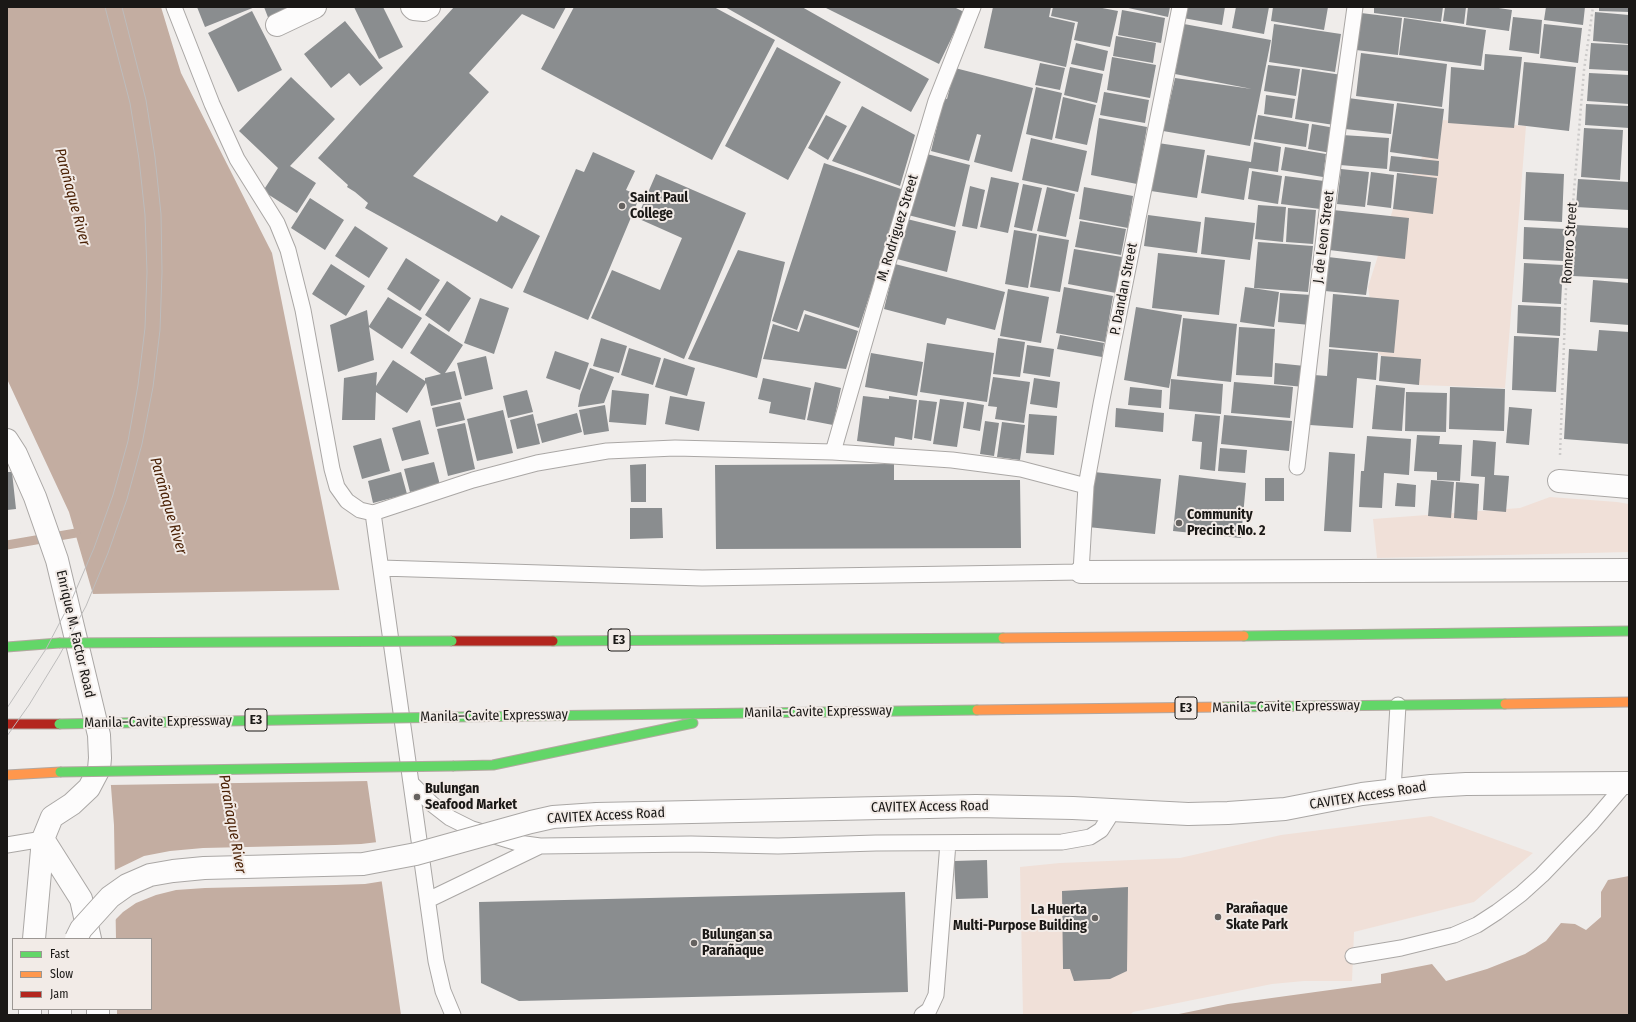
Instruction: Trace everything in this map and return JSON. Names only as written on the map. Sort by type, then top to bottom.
[{"type":"highway","name":"E3","points":[[7,643],[452,640],[835,640],[1273,637],[1629,632]]},
{"type":"highway","points":[[7,647],[59,643]]},
{"type":"highway","name":"Manila–Cavite Expressway","points":[[7,724],[1629,702]]},
{"type":"highway","points":[[7,775],[60,772],[493,765],[743,713]]},
{"type":"street","points":[[277,25],[315,7]]},
{"type":"street","points":[[412,7],[414,9],[424,10],[429,7]]},
{"type":"street","name":"Enrique M. Factor Road","points":[[7,440],[16,454],[35,497],[57,560],[99,736],[99,769],[89,788],[72,804],[52,817],[43,839],[34,938]]},
{"type":"street","points":[[1559,481],[1629,487]]},
{"type":"street","points":[[1081,572],[1629,570]]},
{"type":"street","name":"CAVITEX Access Road","points":[[77,938],[81,930],[110,897],[127,885],[150,876],[173,871],[204,868],[363,864],[416,854],[553,817],[597,814],[976,806],[1108,809],[1188,814],[1286,808],[1362,794],[1466,784],[1628,783]]},
{"type":"street","points":[[43,839],[81,899],[90,938]]},
{"type":"lane","points":[[174,7],[218,118],[238,159],[278,223],[288,250],[303,310],[332,469],[338,487],[347,501],[360,510],[373,513],[473,480],[537,463],[607,451],[675,448],[833,452],[952,460],[1021,470],[1086,486]]},
{"type":"lane","name":"M. Rodriguez Street","points":[[833,452],[936,101],[973,7]]},
{"type":"lane","name":"P. Dandan Street","points":[[1081,572],[1086,486],[1180,7]]},
{"type":"lane","name":"J. de Leon Street","points":[[1297,467],[1329,194],[1355,7]]},
{"type":"lane","points":[[373,513],[436,961],[443,990],[453,1015]]},
{"type":"lane","points":[[381,568],[702,578],[1081,572]]},
{"type":"lane","points":[[1393,790],[1398,706]]},
{"type":"lane","points":[[411,783],[432,804],[450,818],[466,826],[518,843],[540,846],[691,844],[778,846],[1062,842],[1076,841],[1090,837],[1101,830],[1108,819],[1108,809]]},
{"type":"lane","points":[[1353,956],[1401,948],[1454,935],[1498,912],[1542,875],[1628,783]]},
{"type":"lane","points":[[7,845],[43,839]]},
{"type":"lane","points":[[922,1015],[929,1010],[936,994],[948,843]]},
{"type":"lane","points":[[428,900],[540,846]]},
{"type":"path","name":"Romero Street","points":[[1559,481],[1566,288],[1584,70],[1593,7]]},
{"type":"shaded area","points":[[1443,120],[1526,126],[1505,388],[1419,385],[1378,353],[1368,287],[1393,209]]},
{"type":"shaded area","points":[[1550,497],[1629,504],[1629,552],[1377,558],[1373,519],[1520,508]]},
{"type":"shaded area","name":"Parañaque Skate Park","points":[[1431,816],[1533,853],[1474,902],[1354,932],[1352,981],[1304,981],[1272,984],[1133,1012],[1130,1015],[1023,1015],[1020,867],[1060,863],[1180,858],[1281,835]]},
{"type":"water","name":"Parañaque River","points":[[7,7],[161,7],[181,73],[272,253],[340,593],[401,1015],[117,1015],[117,1010],[152,1010],[152,938],[116,938],[114,825],[97,608],[69,512],[7,379]]},
{"type":"water","points":[[1629,876],[1629,1015],[1174,1015],[1228,1004],[1381,983],[1381,974],[1432,964],[1446,981],[1487,969],[1525,954],[1546,941],[1561,923],[1575,924],[1586,930],[1601,917],[1601,892],[1608,880]]},
{"type":"pier","points":[[341,590],[369,781],[109,785],[95,608],[91,594]]},
{"type":"pier","points":[[378,842],[384,881],[365,884],[176,890],[156,895],[136,903],[123,912],[114,921],[113,871],[144,856],[170,851],[203,848],[335,845]]},
{"type":"building","points":[[197,7],[255,7],[205,27]]},
{"type":"building","points":[[264,7],[299,7],[269,20]]},
{"type":"building","points":[[354,7],[383,7],[403,47],[379,59]]},
{"type":"building","points":[[454,7],[566,7],[554,29],[522,14],[469,73],[489,92],[413,176],[497,222],[501,215],[540,236],[512,289],[365,208],[368,203],[347,187],[348,185],[318,158]]},
{"type":"building","points":[[574,7],[714,7],[775,40],[712,160],[541,69]]},
{"type":"building","points":[[725,7],[802,7],[929,79],[911,112]]},
{"type":"building","points":[[824,7],[954,7],[964,12],[939,64]]},
{"type":"building","points":[[993,7],[1051,7],[1049,17],[1075,23],[1066,67],[984,48]]},
{"type":"building","points":[[1053,7],[1097,7],[1118,11],[1110,47],[1074,40],[1078,22],[1051,16]]},
{"type":"building","points":[[1124,7],[1170,7],[1168,17]]},
{"type":"building","points":[[1185,7],[1225,7],[1222,25],[1183,18]]},
{"type":"building","points":[[1236,7],[1269,7],[1264,34],[1232,28]]},
{"type":"building","points":[[1273,7],[1328,7],[1324,30],[1271,21]]},
{"type":"building","points":[[1374,7],[1443,7],[1441,22],[1374,13]]},
{"type":"building","points":[[1445,7],[1466,7],[1464,24],[1443,21]]},
{"type":"building","points":[[1468,7],[1492,7],[1512,10],[1509,31],[1466,25]]},
{"type":"building","points":[[1546,7],[1585,7],[1583,25],[1544,20]]},
{"type":"building","points":[[1599,7],[1629,7],[1629,12],[1599,11]]},
{"type":"building","points":[[1122,10],[1165,18],[1161,43],[1118,35]]},
{"type":"building","points":[[252,11],[282,70],[238,92],[208,33]]},
{"type":"building","points":[[1595,12],[1629,15],[1629,44],[1593,41]]},
{"type":"building","points":[[1361,13],[1402,18],[1398,55],[1356,50]]},
{"type":"building","points":[[1513,17],[1542,20],[1539,54],[1509,50]]},
{"type":"building","points":[[1404,18],[1486,30],[1481,66],[1399,55]]},
{"type":"building","points":[[345,21],[383,68],[360,86],[349,73],[331,88],[304,54]]},
{"type":"building","points":[[1184,24],[1271,40],[1250,146],[1163,131],[1175,78],[1252,89],[1175,74]]},
{"type":"building","points":[[1274,24],[1341,34],[1335,72],[1269,62]]},
{"type":"building","points":[[1544,24],[1582,28],[1578,63],[1540,58]]},
{"type":"building","points":[[1116,36],[1156,43],[1153,63],[1113,56]]},
{"type":"building","points":[[1076,43],[1108,51],[1104,71],[1071,64]]},
{"type":"building","points":[[1591,43],[1629,45],[1629,71],[1589,69]]},
{"type":"building","points":[[777,47],[841,82],[788,180],[725,146]]},
{"type":"building","points":[[1361,53],[1447,64],[1442,107],[1356,96]]},
{"type":"building","points":[[1485,54],[1522,57],[1514,128],[1448,123],[1451,67],[1484,70]]},
{"type":"building","points":[[1112,57],[1156,65],[1150,98],[1107,90]]},
{"type":"building","points":[[1524,62],[1576,67],[1569,131],[1518,125]]},
{"type":"building","points":[[1040,63],[1065,68],[1060,90],[1035,85]]},
{"type":"building","points":[[1268,65],[1300,69],[1296,96],[1264,91]]},
{"type":"building","points":[[1070,67],[1103,74],[1097,103],[1064,95]]},
{"type":"building","points":[[955,68],[1033,88],[1012,172],[974,162],[981,135],[977,134],[969,161],[931,151],[944,98],[947,99]]},
{"type":"building","points":[[1302,69],[1342,75],[1334,125],[1295,119]]},
{"type":"building","points":[[1589,73],[1629,75],[1629,104],[1587,101]]},
{"type":"building","points":[[291,77],[335,119],[290,166],[316,183],[297,213],[263,191],[278,168],[239,131]]},
{"type":"building","points":[[1036,87],[1062,93],[1052,140],[1026,134]]},
{"type":"building","points":[[1104,92],[1149,100],[1145,123],[1100,115]]},
{"type":"building","points":[[1266,95],[1295,99],[1292,118],[1264,114]]},
{"type":"building","points":[[1063,97],[1096,105],[1087,145],[1055,138]]},
{"type":"building","points":[[1348,98],[1394,104],[1391,134],[1345,129]]},
{"type":"building","points":[[1397,103],[1444,109],[1438,159],[1390,152]]},
{"type":"building","points":[[1586,104],[1629,106],[1629,128],[1585,125]]},
{"type":"building","points":[[862,106],[915,135],[900,186],[832,161]]},
{"type":"building","points":[[826,115],[847,126],[828,160],[808,148]]},
{"type":"building","points":[[1258,115],[1309,124],[1306,147],[1254,139]]},
{"type":"building","points":[[1099,118],[1147,127],[1137,184],[1091,175]]},
{"type":"building","points":[[1312,124],[1335,128],[1331,153],[1308,149]]},
{"type":"building","points":[[1584,128],[1623,130],[1620,180],[1581,177]]},
{"type":"building","points":[[1342,135],[1389,138],[1387,169],[1340,165]]},
{"type":"building","points":[[1031,138],[1087,151],[1078,192],[1022,180]]},
{"type":"building","points":[[1254,142],[1281,147],[1278,172],[1249,168],[1244,200],[1201,193],[1207,155],[1251,162]]},
{"type":"building","points":[[1158,143],[1205,150],[1197,198],[1151,191]]},
{"type":"building","points":[[1285,147],[1326,154],[1323,177],[1281,170]]},
{"type":"building","points":[[593,152],[635,171],[626,190],[640,196],[588,320],[523,292],[576,169],[584,172]]},
{"type":"building","points":[[927,154],[970,165],[955,227],[908,215]]},
{"type":"building","points":[[1391,156],[1439,161],[1438,176],[1389,171]]},
{"type":"building","points":[[824,163],[904,190],[859,328],[804,310],[797,330],[772,321]]},
{"type":"building","points":[[1341,169],[1369,172],[1365,207],[1337,204]]},
{"type":"building","points":[[1252,171],[1282,176],[1278,204],[1248,199]]},
{"type":"building","points":[[1371,172],[1394,175],[1391,208],[1367,205]]},
{"type":"building","points":[[1526,172],[1564,174],[1562,222],[1524,220]]},
{"type":"building","points":[[1397,173],[1437,178],[1433,214],[1393,209]]},
{"type":"building","points":[[656,174],[746,213],[684,359],[591,318],[612,270],[660,290],[682,238],[637,218]]},
{"type":"building","points":[[1285,176],[1324,181],[1320,209],[1281,204]]},
{"type":"building","points":[[991,177],[1019,183],[1008,233],[980,227]]},
{"type":"building","points":[[1578,179],[1629,182],[1629,210],[1576,207]]},
{"type":"building","points":[[1023,184],[1042,188],[1032,231],[1014,227]]},
{"type":"building","points":[[970,186],[985,190],[977,229],[962,226]]},
{"type":"building","points":[[1047,187],[1075,194],[1066,237],[1037,231]]},
{"type":"building","points":[[1084,187],[1133,196],[1128,228],[1079,219]]},
{"type":"building","points":[[310,198],[344,220],[325,250],[291,228]]},
{"type":"building","points":[[1258,205],[1286,207],[1283,242],[1255,239]]},
{"type":"building","points":[[1288,208],[1316,210],[1313,244],[1286,242]]},
{"type":"building","points":[[1333,210],[1409,218],[1405,259],[1329,250]]},
{"type":"building","points":[[1148,215],[1201,222],[1197,253],[1144,246]]},
{"type":"building","points":[[1205,217],[1255,223],[1250,260],[1201,254]]},
{"type":"building","points":[[907,219],[956,231],[947,272],[897,259]]},
{"type":"building","points":[[1080,221],[1126,229],[1121,255],[1075,247]]},
{"type":"building","points":[[1576,225],[1629,228],[1629,279],[1573,276]]},
{"type":"building","points":[[355,226],[388,248],[369,278],[335,256]]},
{"type":"building","points":[[1524,227],[1565,229],[1563,261],[1523,259]]},
{"type":"building","points":[[1014,230],[1037,234],[1028,288],[1005,284]]},
{"type":"building","points":[[1039,235],[1069,240],[1060,292],[1030,287]]},
{"type":"building","points":[[1258,242],[1313,246],[1308,292],[1254,288]]},
{"type":"building","points":[[1074,249],[1122,257],[1116,293],[1068,284]]},
{"type":"building","points":[[738,250],[785,262],[757,378],[688,359]]},
{"type":"building","points":[[1158,253],[1225,260],[1219,315],[1152,308]]},
{"type":"building","points":[[1328,257],[1371,262],[1366,295],[1325,291]]},
{"type":"building","points":[[406,258],[440,280],[420,311],[387,289]]},
{"type":"building","points":[[1524,263],[1563,265],[1561,304],[1522,302]]},
{"type":"building","points":[[331,264],[365,286],[346,316],[312,294]]},
{"type":"building","points":[[895,264],[1005,292],[995,330],[947,318],[945,325],[884,309]]},
{"type":"building","points":[[1593,280],[1629,283],[1629,325],[1590,322]]},
{"type":"building","points":[[447,281],[471,298],[449,332],[425,315]]},
{"type":"building","points":[[1064,287],[1113,296],[1105,342],[1056,333]]},
{"type":"building","points":[[1245,287],[1279,292],[1274,327],[1240,322]]},
{"type":"building","points":[[1008,289],[1049,297],[1041,343],[1000,336]]},
{"type":"building","points":[[1280,293],[1312,295],[1310,325],[1278,322]]},
{"type":"building","points":[[1333,294],[1399,300],[1394,353],[1329,347]]},
{"type":"building","points":[[388,297],[422,318],[402,349],[369,327],[374,360],[338,372],[330,325],[367,310],[369,326]]},
{"type":"building","points":[[480,298],[509,308],[494,354],[464,343]]},
{"type":"building","points":[[1518,305],[1561,307],[1560,336],[1517,333]]},
{"type":"building","points":[[1136,307],[1182,315],[1169,388],[1124,380]]},
{"type":"building","points":[[805,314],[858,331],[846,369],[763,359],[773,324],[799,332]]},
{"type":"building","points":[[1183,318],[1237,324],[1231,382],[1177,376]]},
{"type":"building","points":[[429,323],[463,345],[445,373],[455,371],[462,399],[431,406],[426,383],[407,413],[376,392],[375,420],[342,420],[344,378],[377,372],[376,386],[393,360],[425,381],[425,378],[441,374],[410,353]]},
{"type":"building","points":[[1239,327],[1275,329],[1272,377],[1236,375]]},
{"type":"building","points":[[1599,330],[1629,332],[1629,444],[1564,439],[1569,349],[1597,351]]},
{"type":"building","points":[[1060,335],[1104,343],[1102,357],[1057,349]]},
{"type":"building","points":[[1514,336],[1559,338],[1556,392],[1512,390]]},
{"type":"building","points":[[601,338],[627,346],[619,373],[593,366]]},
{"type":"building","points":[[998,338],[1025,342],[1020,377],[993,374]]},
{"type":"building","points":[[927,343],[994,353],[987,402],[920,392]]},
{"type":"building","points":[[1027,345],[1054,349],[1050,377],[1023,373]]},
{"type":"building","points":[[629,348],[661,358],[653,385],[621,375]]},
{"type":"building","points":[[1329,349],[1378,353],[1376,380],[1357,378],[1353,428],[1310,425],[1314,375],[1327,376]]},
{"type":"building","points":[[555,351],[589,363],[580,390],[546,378]]},
{"type":"building","points":[[871,353],[923,362],[917,396],[865,387]]},
{"type":"building","points":[[486,356],[493,389],[465,396],[457,363]]},
{"type":"building","points":[[1381,356],[1421,359],[1419,385],[1379,381]]},
{"type":"building","points":[[664,358],[695,368],[687,396],[655,387]]},
{"type":"building","points":[[1275,363],[1305,366],[1304,387],[1274,384]]},
{"type":"building","points":[[590,368],[614,377],[604,403],[578,407],[580,395]]},
{"type":"building","points":[[993,377],[1030,382],[1024,423],[995,419],[997,407],[988,406]]},
{"type":"building","points":[[763,378],[811,388],[805,420],[769,413],[771,402],[758,399]]},
{"type":"building","points":[[1034,378],[1060,382],[1057,408],[1030,404]]},
{"type":"building","points":[[1171,379],[1223,384],[1221,414],[1169,409]]},
{"type":"building","points":[[815,382],[841,388],[833,425],[807,420]]},
{"type":"building","points":[[1234,382],[1293,387],[1290,418],[1231,413]]},
{"type":"building","points":[[1376,385],[1405,388],[1402,431],[1372,429]]},
{"type":"building","points":[[1130,387],[1162,390],[1161,408],[1128,405]]},
{"type":"building","points":[[1450,387],[1505,389],[1504,431],[1449,429]]},
{"type":"building","points":[[527,390],[533,412],[508,418],[503,396]]},
{"type":"building","points":[[612,390],[649,394],[646,425],[609,422]]},
{"type":"building","points":[[1406,392],[1447,393],[1446,432],[1405,431]]},
{"type":"building","points":[[670,396],[705,402],[699,431],[665,424]]},
{"type":"building","points":[[863,396],[889,399],[889,396],[917,400],[912,440],[895,437],[894,446],[857,441]]},
{"type":"building","points":[[940,399],[964,402],[957,447],[933,444]]},
{"type":"building","points":[[919,400],[937,402],[931,441],[914,438]]},
{"type":"building","points":[[460,402],[465,420],[436,427],[432,408]]},
{"type":"building","points":[[967,402],[984,405],[980,431],[963,428]]},
{"type":"building","points":[[605,405],[609,431],[584,435],[579,410]]},
{"type":"building","points":[[1509,407],[1532,409],[1529,445],[1506,443]]},
{"type":"building","points":[[1116,408],[1164,413],[1163,432],[1115,427]]},
{"type":"building","points":[[503,410],[513,453],[477,461],[467,419]]},
{"type":"building","points":[[577,413],[582,432],[542,443],[537,424]]},
{"type":"building","points":[[533,414],[540,444],[517,449],[510,420]]},
{"type":"building","points":[[1029,414],[1057,416],[1054,455],[1026,453]]},
{"type":"building","points":[[1195,414],[1220,416],[1215,471],[1200,469],[1202,442],[1192,441]]},
{"type":"building","points":[[1224,415],[1292,421],[1289,451],[1221,444]]},
{"type":"building","points":[[420,420],[429,454],[402,461],[392,428]]},
{"type":"building","points":[[985,421],[999,423],[994,456],[980,454]]},
{"type":"building","points":[[1002,422],[1025,425],[1020,460],[997,457]]},
{"type":"building","points":[[465,423],[475,469],[448,476],[437,429]]},
{"type":"building","points":[[1417,435],[1440,436],[1439,444],[1462,445],[1460,481],[1437,480],[1437,472],[1414,471]]},
{"type":"building","points":[[1367,436],[1411,439],[1409,475],[1384,473],[1382,508],[1359,507],[1361,471],[1364,471]]},
{"type":"building","points":[[381,438],[390,471],[362,479],[353,446]]},
{"type":"building","points":[[1473,440],[1496,442],[1494,475],[1509,476],[1506,512],[1483,510],[1485,477],[1471,476]]},
{"type":"building","points":[[1220,448],[1247,450],[1245,473],[1218,471]]},
{"type":"building","points":[[1329,452],[1355,454],[1351,532],[1324,531]]},
{"type":"building","points":[[434,462],[440,485],[410,492],[404,469]]},
{"type":"building","points":[[646,464],[646,502],[631,502],[630,465]]},
{"type":"building","points":[[894,464],[894,480],[1020,480],[1021,548],[716,549],[715,465]]},
{"type":"building","points":[[7,472],[12,472],[16,509],[7,510]]},
{"type":"building","points":[[401,472],[407,494],[373,503],[368,481]]},
{"type":"building","points":[[1094,472],[1161,479],[1155,534],[1088,527]]},
{"type":"building","points":[[1179,475],[1246,483],[1241,538],[1173,531]]},
{"type":"building","points":[[1265,478],[1284,478],[1284,501],[1265,501]]},
{"type":"building","points":[[1431,480],[1454,482],[1451,518],[1428,516]]},
{"type":"building","points":[[1456,482],[1479,484],[1477,520],[1454,518]]},
{"type":"building","points":[[1397,483],[1416,485],[1415,507],[1395,506]]},
{"type":"building","points":[[630,508],[662,508],[663,538],[630,539]]},
{"type":"building","points":[[987,860],[988,898],[956,899],[954,861]]},
{"type":"building","name":"La Huerta Multi-Purpose Building","points":[[1128,887],[1127,971],[1110,979],[1074,981],[1070,969],[1063,969],[1062,891]]},
{"type":"building","name":"Bulungan sa Parañaque","points":[[905,892],[908,992],[519,1001],[481,983],[479,902]]},
{"type":"waterway","points":[[7,545],[76,533]]},
{"type":"tram line","points":[[7,708],[46,649],[72,599],[94,548],[113,495],[128,441],[138,385],[145,328],[147,272],[145,215],[139,159],[130,103],[105,7]]},
{"type":"tram line","points":[[7,736],[29,705],[59,656],[86,606],[108,553],[127,499],[142,444],[153,387],[160,330],[162,272],[161,214],[155,157],[146,100],[122,7]]},
{"type":"traffic: fast","points":[[1244,636],[1629,631]]},
{"type":"traffic: fast","points":[[553,641],[1003,638]]},
{"type":"traffic: fast","points":[[59,643],[452,641]]},
{"type":"traffic: fast","points":[[7,647],[59,643]]},
{"type":"traffic: fast","points":[[1222,707],[1505,704]]},
{"type":"traffic: fast","points":[[453,717],[977,710]]},
{"type":"traffic: fast","points":[[59,724],[453,717]]},
{"type":"traffic: fast","points":[[454,766],[493,765],[693,723]]},
{"type":"traffic: fast","points":[[60,772],[454,766]]},
{"type":"traffic: slow","points":[[1003,638],[1244,636]]},
{"type":"traffic: slow","points":[[1505,704],[1629,702]]},
{"type":"traffic: slow","points":[[977,710],[1222,707]]},
{"type":"traffic: slow","points":[[7,775],[60,772]]},
{"type":"traffic: jam","points":[[452,641],[553,641]]},
{"type":"traffic: jam","points":[[7,724],[59,724]]},
{"type":"place","name":"Saint Paul College","points":[[622,206]]},
{"type":"place","name":"Community Precinct No. 2","points":[[1179,523]]},
{"type":"place","name":"Bulungan Seafood Market","points":[[417,797]]},
{"type":"place","name":"Parañaque Skate Park","points":[[1218,917]]},
{"type":"place","name":"La Huerta Multi-Purpose Building","points":[[1095,918]]},
{"type":"place","name":"Bulungan sa Parañaque","points":[[694,943]]}]
